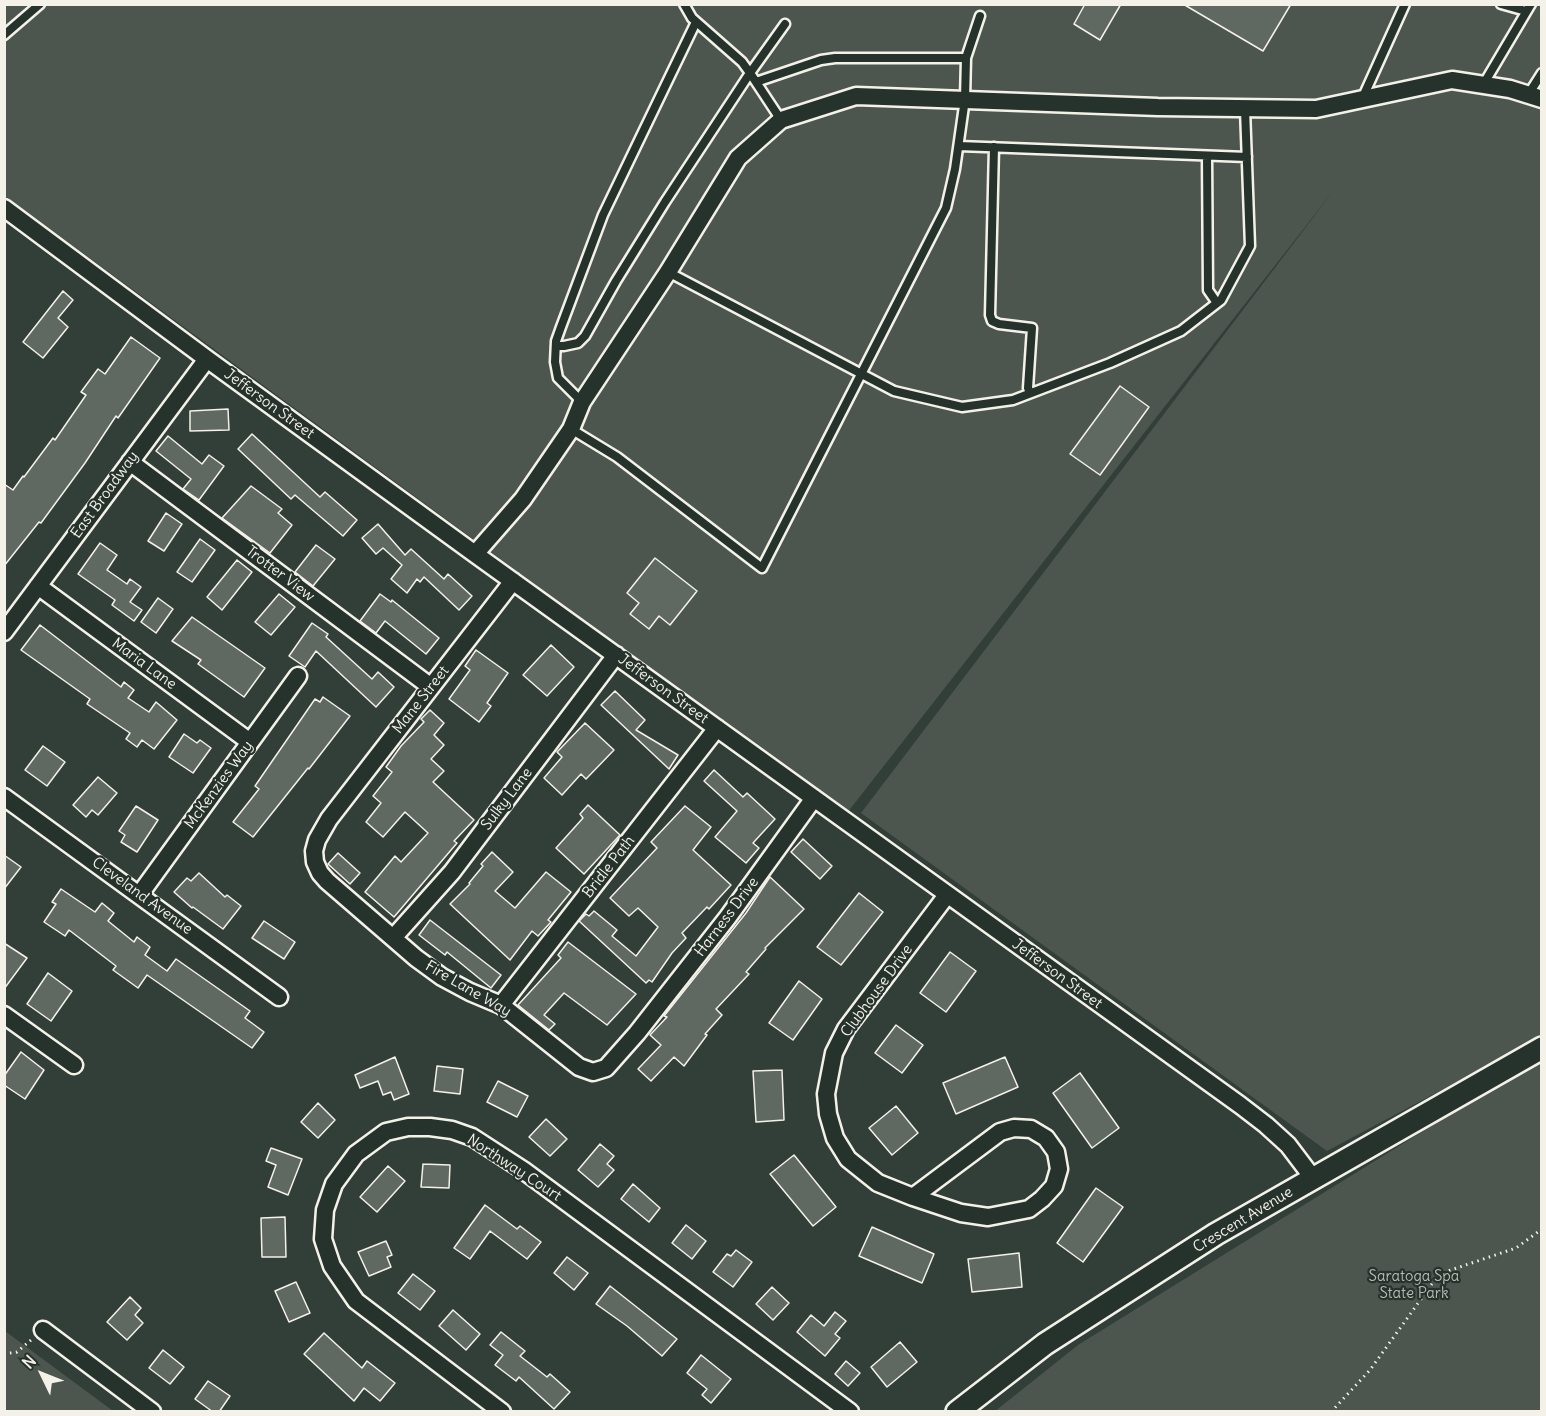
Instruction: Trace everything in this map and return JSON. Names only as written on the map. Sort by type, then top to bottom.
[{"type":"street","points":[[475,554],[523,499],[572,429],[582,402],[668,272],[738,158],[781,120],[856,96],[1125,106],[1316,110],[1452,80],[1510,89],[1534,97]]},
{"type":"street","name":"Jefferson Street","points":[[4,208],[475,554],[1266,1125],[1288,1145],[1313,1178]]},
{"type":"street","name":"East Broadway","points":[[4,633],[207,359]]},
{"type":"street","name":"Trotter View","points":[[130,462],[431,687]]},
{"type":"street","name":"Mane Street","points":[[329,819],[513,581]]},
{"type":"street","name":"Maria Lane","points":[[38,586],[250,742]]},
{"type":"street","name":"Sulky Lane","points":[[393,938],[452,872],[616,655]]},
{"type":"street","name":"McKenzies Way","points":[[140,894],[298,676]]},
{"type":"street","name":"Bridle Path","points":[[501,1005],[717,728]]},
{"type":"street","name":"Cleveland Avenue","points":[[4,797],[279,997]]},
{"type":"street","name":"Harness Drive","points":[[637,1033],[728,917],[814,798]]},
{"type":"street","name":"Fire Lane Way","points":[[329,819],[316,840],[314,851],[315,862],[320,873],[393,938],[442,977],[501,1005],[548,1044],[586,1070],[593,1072],[606,1068],[637,1033]]},
{"type":"street","name":"Clubhouse Drive","points":[[913,1197],[1000,1132],[1014,1128],[1031,1129],[1046,1138],[1056,1152],[1059,1169],[1054,1186],[1029,1209],[988,1217],[961,1213],[913,1197],[878,1182],[848,1159],[835,1138],[828,1114],[826,1094],[834,1053],[846,1029],[947,895]]},
{"type":"street","points":[[4,1015],[74,1065]]},
{"type":"street","name":"Crescent Avenue","points":[[957,1412],[1045,1344],[1216,1234],[1542,1048]]},
{"type":"street","name":"Northway Court","points":[[502,1412],[356,1301],[332,1266],[323,1239],[325,1210],[334,1184],[356,1154],[386,1132],[408,1127],[430,1127],[452,1130],[472,1137],[522,1170],[850,1412]]},
{"type":"street","points":[[43,1330],[152,1412]]},
{"type":"lane","points":[[4,35],[40,4]]},
{"type":"lane","points":[[684,4],[696,22],[742,62],[781,120]]},
{"type":"lane","points":[[1362,99],[1405,4]]},
{"type":"lane","points":[[1483,85],[1529,8],[1501,4]]},
{"type":"lane","points":[[572,429],[617,457],[762,568],[946,208],[965,99],[966,58],[980,16]]},
{"type":"lane","points":[[582,402],[558,378],[555,362],[561,327],[603,215],[696,22]]},
{"type":"lane","points":[[556,346],[578,343],[585,336],[664,202],[785,24]]},
{"type":"lane","points":[[756,82],[821,60],[835,58],[966,58]]},
{"type":"lane","points":[[1534,97],[1542,73]]},
{"type":"lane","points":[[668,272],[894,392],[962,407],[1013,400],[1110,363],[1181,331],[1221,300],[1250,246],[1245,109]]},
{"type":"lane","points":[[958,146],[1247,157]]},
{"type":"lane","points":[[994,147],[990,315],[992,321],[999,324],[1032,328],[1028,388],[1030,393]]},
{"type":"lane","points":[[1208,156],[1208,290],[1217,303]]},
{"type":"path","points":[[1331,1412],[1370,1370],[1439,1274],[1516,1248],[1542,1229]]},
{"type":"path","points":[[4,1354],[17,1352],[43,1330]]},
{"type":"green space","points":[[5,5],[1541,5],[1541,1037],[1327,1151],[861,813],[1334,190],[847,813],[5,196]]},
{"type":"green space","name":"Saratoga Spa State Park","points":[[1541,1058],[1541,1411],[994,1412],[1078,1345]]},
{"type":"green space","points":[[5,1331],[113,1411],[5,1411]]},
{"type":"building","points":[[1085,4],[1121,4],[1100,40],[1074,24]]},
{"type":"building","points":[[1183,4],[1291,4],[1263,51]]},
{"type":"building","points":[[63,291],[73,300],[58,318],[68,327],[43,358],[23,342]]},
{"type":"building","points":[[131,337],[160,358],[41,523],[39,522],[4,566],[4,484],[13,490],[53,438],[55,440],[86,395],[81,392],[98,369],[105,374]]},
{"type":"building","points":[[1120,386],[1149,407],[1100,475],[1070,454]]},
{"type":"building","points":[[228,409],[229,430],[190,431],[190,411]]},
{"type":"building","points":[[252,434],[320,497],[325,492],[357,520],[343,536],[295,495],[291,499],[238,449]]},
{"type":"building","points":[[168,436],[202,464],[209,455],[224,466],[199,500],[183,489],[191,479],[156,451]]},
{"type":"building","points":[[251,486],[282,509],[278,513],[292,525],[270,553],[222,518]]},
{"type":"building","points":[[166,513],[182,524],[164,551],[148,541]]},
{"type":"building","points":[[378,524],[405,555],[411,549],[444,579],[448,574],[472,596],[459,610],[424,577],[420,582],[417,579],[407,593],[391,579],[402,565],[383,548],[376,554],[362,538]]},
{"type":"building","points":[[200,539],[215,550],[192,582],[177,572]]},
{"type":"building","points":[[100,543],[117,555],[107,570],[127,584],[130,579],[141,587],[130,602],[142,610],[134,621],[112,605],[115,600],[78,574]]},
{"type":"building","points":[[316,545],[335,559],[313,586],[295,572]]},
{"type":"building","points":[[655,558],[697,591],[670,625],[659,616],[649,629],[630,614],[639,603],[627,593]]},
{"type":"building","points":[[237,560],[252,572],[222,610],[207,597]]},
{"type":"building","points":[[279,594],[295,607],[271,635],[255,622]]},
{"type":"building","points":[[380,594],[391,602],[392,600],[439,638],[426,654],[385,621],[376,633],[360,621]]},
{"type":"building","points":[[158,598],[173,609],[156,633],[141,622]]},
{"type":"building","points":[[192,617],[265,668],[244,697],[198,664],[201,660],[172,641]]},
{"type":"building","points":[[312,623],[328,634],[326,637],[372,679],[378,672],[394,687],[376,707],[316,651],[305,667],[289,656]]},
{"type":"building","points":[[40,625],[121,687],[124,682],[134,690],[128,698],[149,712],[156,702],[177,720],[154,749],[142,740],[137,747],[126,739],[130,733],[87,704],[90,699],[21,650]]},
{"type":"building","points":[[551,645],[574,667],[547,696],[523,675]]},
{"type":"building","points":[[476,650],[508,673],[487,703],[491,706],[479,722],[449,699],[470,670],[465,666]]},
{"type":"building","points":[[615,691],[645,720],[636,730],[678,755],[669,769],[601,705]]},
{"type":"building","points":[[323,697],[350,716],[253,837],[233,822],[259,789],[255,786],[315,699],[320,702]]},
{"type":"building","points":[[430,710],[444,723],[434,735],[444,745],[431,759],[444,771],[433,782],[474,820],[454,841],[457,843],[394,917],[365,892],[395,856],[401,862],[428,833],[405,812],[383,837],[366,822],[381,803],[373,796],[392,772],[386,767],[401,746],[424,722],[421,719]]},
{"type":"building","points":[[585,723],[614,750],[586,779],[581,774],[562,795],[544,778],[562,757],[557,752]]},
{"type":"building","points":[[184,734],[197,743],[200,740],[211,748],[193,773],[169,757]]},
{"type":"building","points":[[43,746],[65,762],[47,786],[25,770]]},
{"type":"building","points":[[714,770],[743,797],[747,793],[775,819],[753,843],[759,848],[746,863],[715,837],[737,811],[704,781]]},
{"type":"building","points":[[98,777],[117,793],[98,815],[92,810],[86,817],[73,805]]},
{"type":"building","points":[[588,805],[620,835],[584,874],[556,848],[583,818],[580,814]]},
{"type":"building","points":[[136,806],[158,820],[137,852],[121,842],[125,835],[119,831]]},
{"type":"building","points":[[685,806],[711,827],[693,850],[731,885],[682,933],[686,938],[672,953],[652,982],[649,980],[646,983],[579,921],[586,914],[589,916],[594,911],[617,930],[612,936],[636,956],[658,927],[638,908],[629,916],[610,898],[657,848],[651,842]]},
{"type":"building","points":[[803,839],[832,866],[820,879],[791,852]]},
{"type":"building","points":[[492,852],[513,872],[495,891],[515,908],[546,872],[571,892],[548,920],[551,922],[538,936],[532,931],[510,960],[450,904],[470,884],[483,866],[481,864]]},
{"type":"building","points":[[338,853],[360,873],[350,884],[328,864]]},
{"type":"building","points":[[4,855],[21,867],[4,889]]},
{"type":"building","points":[[199,873],[225,897],[227,895],[241,906],[223,929],[192,908],[174,892],[187,878],[191,881]]},
{"type":"building","points":[[770,877],[804,909],[765,948],[746,972],[749,974],[716,1009],[722,1015],[705,1034],[707,1035],[684,1066],[674,1057],[651,1081],[638,1069],[661,1045],[650,1035],[667,1017],[664,1016],[746,913]]},
{"type":"building","points":[[61,889],[95,912],[102,903],[114,913],[108,921],[134,942],[137,937],[150,947],[145,955],[167,971],[176,959],[250,1011],[245,1018],[264,1032],[252,1048],[147,975],[138,988],[113,970],[116,966],[69,930],[65,936],[44,922],[56,904],[52,902]]},
{"type":"building","points":[[859,893],[883,912],[841,965],[817,947]]},
{"type":"building","points":[[430,920],[501,975],[491,988],[447,952],[445,955],[419,935]]},
{"type":"building","points":[[264,921],[295,942],[284,959],[252,938]]},
{"type":"building","points":[[568,942],[636,994],[607,1025],[564,993],[544,1015],[555,1024],[549,1030],[518,1005],[561,958],[558,955]]},
{"type":"building","points":[[4,943],[27,958],[4,989]]},
{"type":"building","points":[[950,952],[976,971],[946,1012],[920,993]]},
{"type":"building","points":[[48,973],[72,991],[51,1021],[27,1004]]},
{"type":"building","points":[[799,981],[822,999],[793,1040],[769,1023]]},
{"type":"building","points":[[896,1025],[923,1045],[902,1073],[875,1053]]},
{"type":"building","points":[[21,1052],[44,1070],[25,1099],[4,1085],[4,1076]]},
{"type":"building","points":[[395,1057],[409,1094],[394,1100],[391,1092],[383,1095],[378,1081],[360,1088],[355,1075]]},
{"type":"building","points":[[1005,1057],[1018,1087],[956,1114],[943,1083]]},
{"type":"building","points":[[437,1066],[463,1069],[460,1094],[434,1091]]},
{"type":"building","points":[[782,1070],[784,1120],[756,1122],[753,1071]]},
{"type":"building","points":[[1080,1073],[1119,1128],[1092,1148],[1053,1093]]},
{"type":"building","points":[[498,1081],[528,1096],[517,1117],[487,1102]]},
{"type":"building","points":[[318,1103],[335,1120],[318,1138],[301,1122]]},
{"type":"building","points":[[896,1106],[918,1133],[892,1155],[869,1128]]},
{"type":"building","points":[[546,1119],[567,1139],[550,1156],[529,1137]]},
{"type":"building","points":[[600,1144],[614,1156],[607,1164],[614,1170],[598,1187],[578,1170]]},
{"type":"building","points":[[271,1148],[302,1159],[288,1195],[268,1187],[276,1165],[266,1161]]},
{"type":"building","points":[[794,1155],[836,1207],[813,1226],[770,1174]]},
{"type":"building","points":[[423,1164],[450,1165],[449,1188],[421,1187]]},
{"type":"building","points":[[388,1166],[405,1181],[377,1212],[360,1197]]},
{"type":"building","points":[[633,1184],[660,1208],[649,1222],[621,1199]]},
{"type":"building","points":[[1096,1188],[1123,1207],[1083,1262],[1057,1243]]},
{"type":"building","points":[[485,1205],[517,1229],[520,1226],[541,1242],[527,1259],[490,1231],[470,1259],[454,1248]]},
{"type":"building","points":[[285,1217],[286,1257],[262,1257],[261,1218]]},
{"type":"building","points":[[686,1225],[706,1241],[692,1259],[672,1243]]},
{"type":"building","points":[[872,1227],[934,1254],[922,1283],[859,1256]]},
{"type":"building","points":[[386,1241],[392,1255],[387,1257],[391,1267],[369,1276],[358,1252]]},
{"type":"building","points":[[736,1250],[752,1262],[733,1287],[713,1272],[727,1254],[731,1256]]},
{"type":"building","points":[[1019,1253],[1022,1287],[972,1292],[968,1259]]},
{"type":"building","points":[[567,1257],[588,1273],[574,1290],[554,1273]]},
{"type":"building","points":[[413,1274],[435,1291],[420,1310],[398,1293]]},
{"type":"building","points":[[296,1282],[310,1313],[289,1322],[275,1291]]},
{"type":"building","points":[[610,1286],[677,1339],[662,1356],[627,1326],[596,1304]]},
{"type":"building","points":[[772,1287],[789,1303],[773,1320],[756,1304]]},
{"type":"building","points":[[130,1297],[141,1308],[135,1315],[143,1323],[127,1340],[107,1322]]},
{"type":"building","points":[[453,1310],[480,1334],[466,1350],[439,1326]]},
{"type":"building","points":[[835,1312],[846,1321],[835,1334],[840,1338],[825,1356],[797,1332],[811,1315],[824,1326]]},
{"type":"building","points":[[501,1332],[525,1351],[520,1356],[547,1377],[550,1374],[570,1392],[554,1409],[519,1377],[516,1381],[495,1365],[503,1355],[490,1345]]},
{"type":"building","points":[[324,1333],[362,1368],[367,1361],[395,1383],[380,1401],[364,1388],[354,1401],[304,1354]]},
{"type":"building","points":[[900,1342],[917,1362],[887,1387],[871,1367]]},
{"type":"building","points":[[163,1350],[184,1367],[170,1384],[149,1368]]},
{"type":"building","points":[[701,1355],[731,1379],[711,1403],[702,1395],[707,1389],[687,1373]]},
{"type":"building","points":[[846,1361],[860,1373],[848,1386],[835,1374]]},
{"type":"building","points":[[208,1381],[230,1396],[219,1412],[213,1412],[195,1399]]}]
